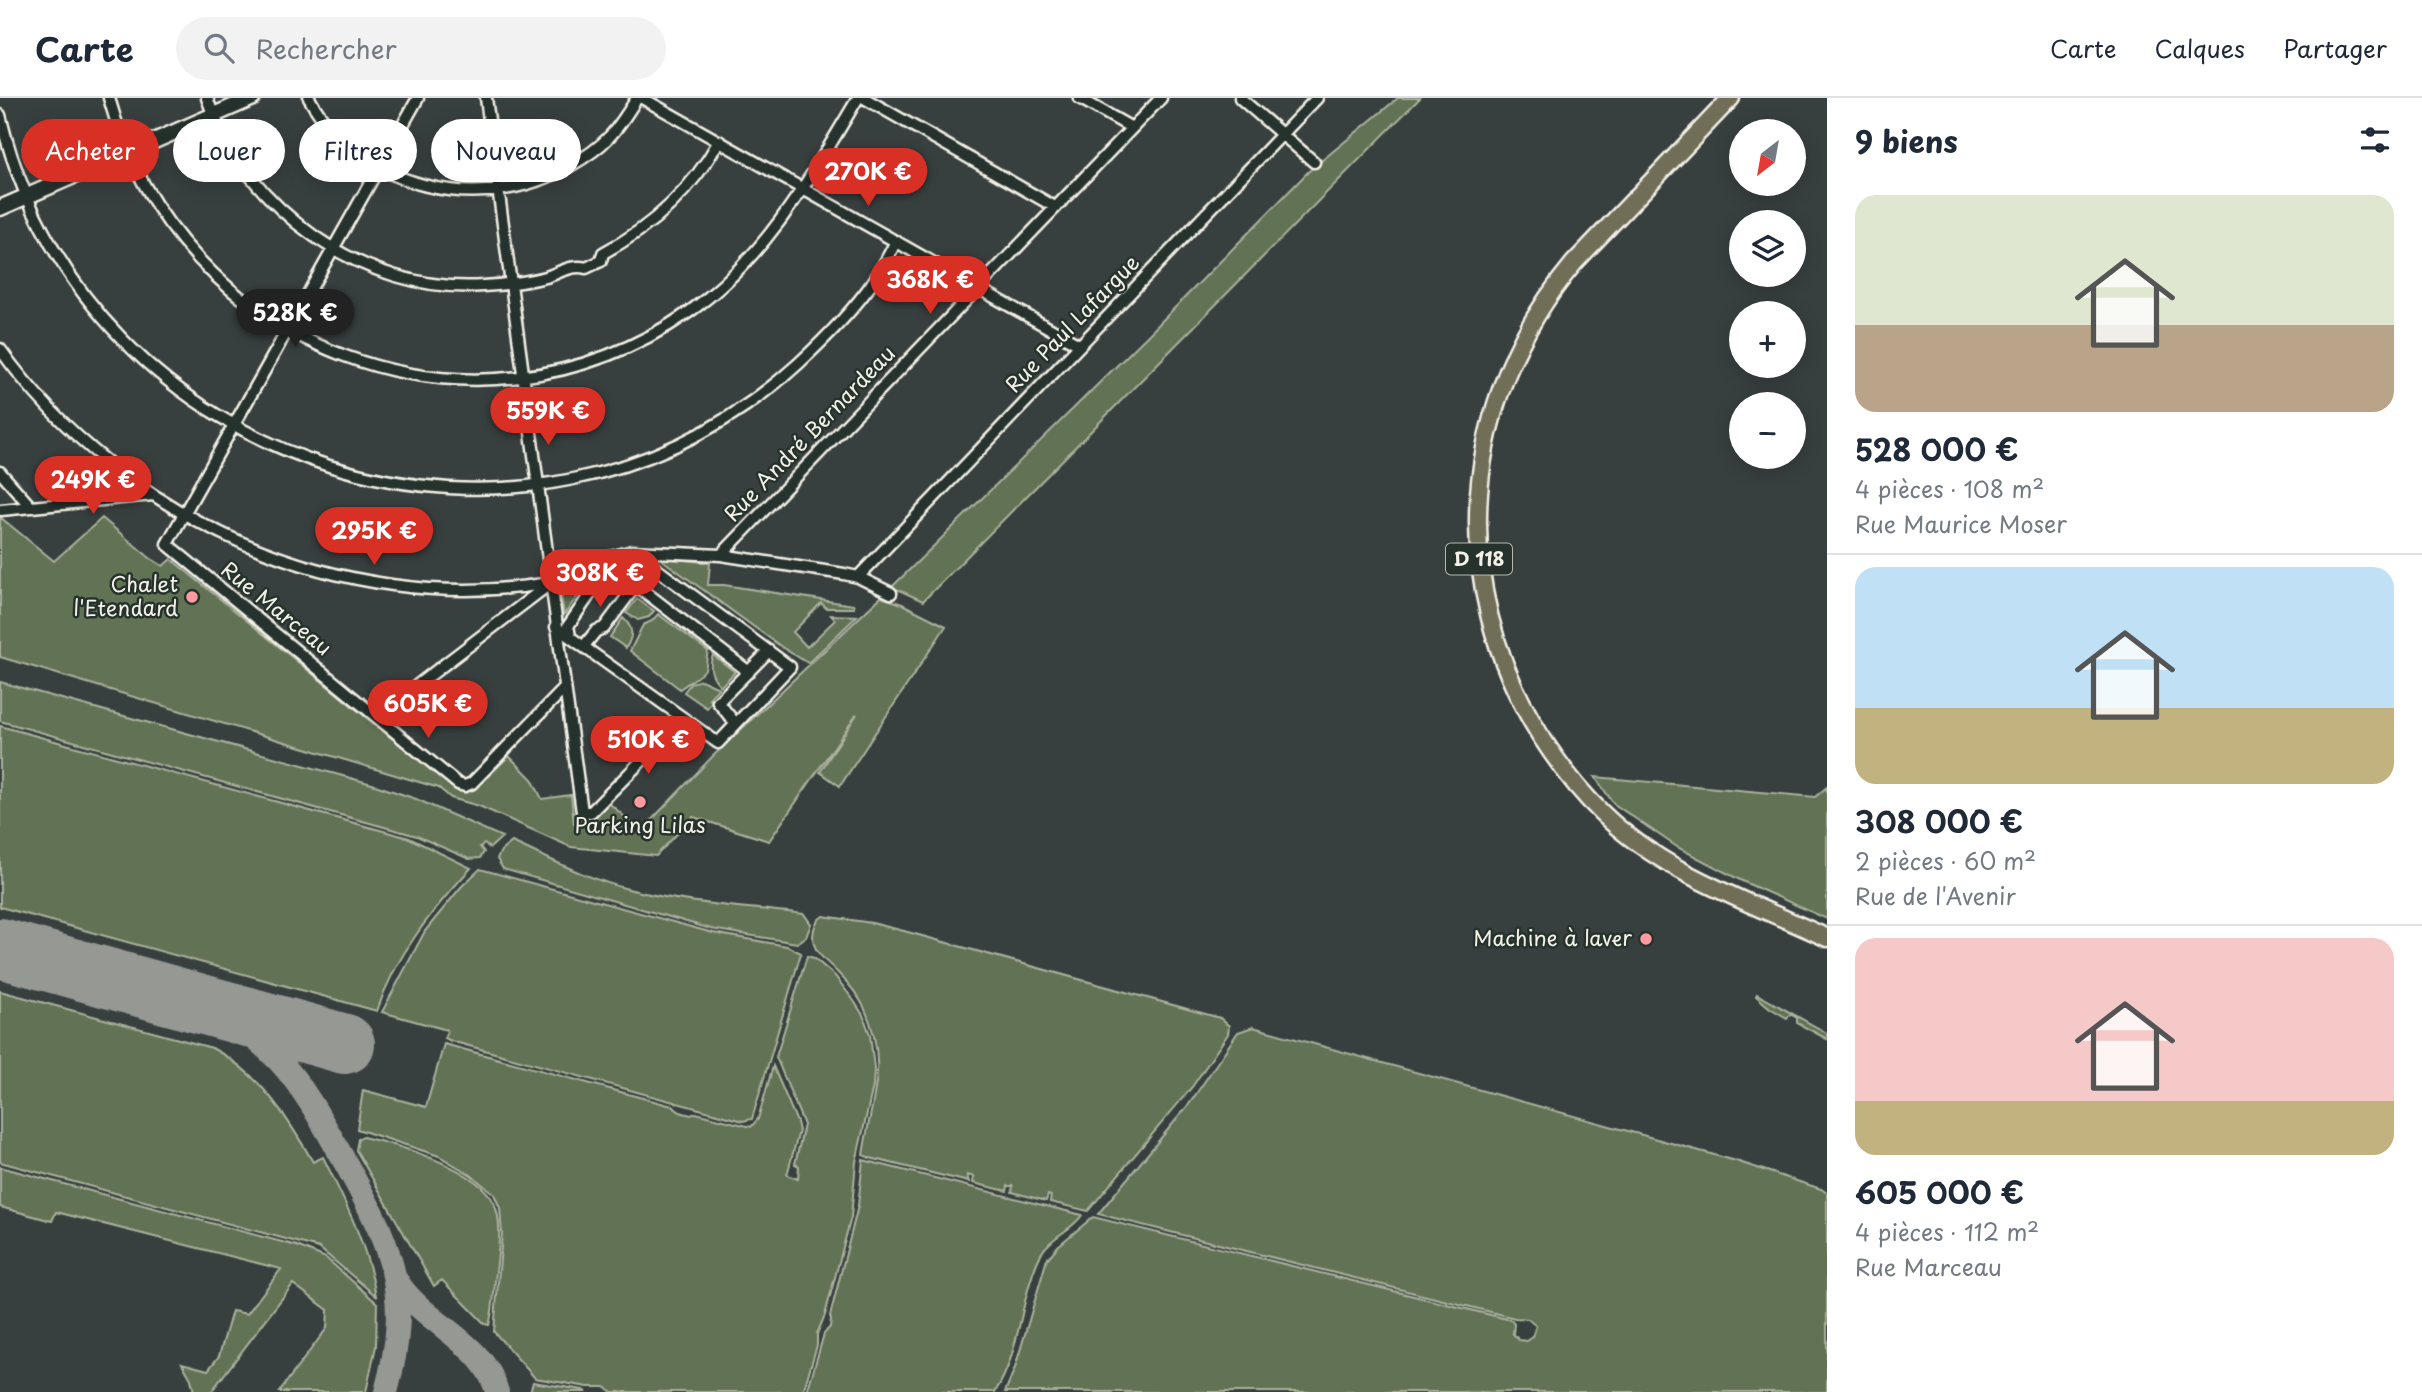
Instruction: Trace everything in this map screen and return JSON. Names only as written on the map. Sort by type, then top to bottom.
[{"type":"main road","name":"D 118","points":[[1731,98],[1580,256],[1557,284],[1529,327],[1511,362],[1485,444],[1477,517],[1481,579],[1487,614],[1500,656],[1519,701],[1556,760],[1602,814],[1653,854],[1684,872],[1827,938]]},
{"type":"street","points":[[109,98],[116,119]]},
{"type":"street","points":[[207,98],[227,141],[261,189],[291,219],[334,248],[374,268],[414,280],[467,286],[545,277],[578,265],[586,268],[601,261],[603,253],[647,226],[676,200],[702,169],[719,141]]},
{"type":"street","points":[[159,139],[253,98]]},
{"type":"street","points":[[309,98],[323,119]]},
{"type":"street","points":[[407,119],[418,98]]},
{"type":"street","points":[[486,98],[582,812],[591,812],[683,719]]},
{"type":"street","points":[[412,182],[452,192],[498,191],[534,183],[585,157],[608,138],[637,98]]},
{"type":"street","points":[[642,98],[1079,345]]},
{"type":"street","points":[[143,182],[164,219],[198,260],[231,292],[287,331],[363,362],[449,379],[523,376],[590,362],[647,339],[690,312],[738,271],[764,242],[861,98],[1055,207]]},
{"type":"street","points":[[1079,98],[1132,128]]},
{"type":"street","name":"Rue André Bernardeau","points":[[721,555],[1161,98]]},
{"type":"street","points":[[1240,98],[1314,162]]},
{"type":"street","name":"Rue Paul Lafargue","points":[[858,577],[1317,98]]},
{"type":"street","points":[[0,116],[27,196],[63,265],[107,323],[137,355],[166,380],[234,426],[274,446],[327,467],[391,482],[458,489],[537,485],[605,471],[663,451],[726,420],[777,383],[827,337],[873,282],[896,241]]},
{"type":"street","points":[[0,208],[60,182]]},
{"type":"street","points":[[184,514],[372,182]]},
{"type":"street","points":[[0,349],[47,408],[82,442],[152,495],[229,538],[287,561],[345,577],[406,588],[511,590],[550,583]]},
{"type":"street","points":[[0,472],[31,507]]},
{"type":"street","points":[[1,510],[152,495]]},
{"type":"street","name":"Rue Marceau","points":[[184,514],[167,544],[458,784],[465,786],[472,783],[564,689]]},
{"type":"street","points":[[556,627],[718,743],[790,667],[632,551]]},
{"type":"street","points":[[377,716],[550,583],[581,565],[632,551],[721,555],[858,577],[891,593]]},
{"type":"street","points":[[616,556],[619,570],[636,586],[749,672]]},
{"type":"street","points":[[569,636],[568,626],[616,556]]},
{"type":"street","points":[[584,646],[596,631],[604,628],[636,586]]},
{"type":"street","points":[[735,723],[718,702],[769,651]]},
{"type":"green space","points":[[1398,98],[1420,98],[923,601],[892,587],[1149,334],[1309,171]]},
{"type":"green space","points":[[0,517],[54,561],[102,518],[163,566],[171,559],[457,791],[474,790],[509,756],[532,779],[542,799],[571,795],[574,824],[591,821],[609,803],[641,831],[713,756],[881,597],[902,604],[946,626],[840,786],[820,772],[857,714],[769,841],[693,817],[656,856],[571,847],[479,806],[451,798],[439,788],[0,657]]},
{"type":"green space","points":[[658,557],[710,563],[708,585],[724,585],[854,605],[854,608],[826,608],[821,603],[793,632],[807,647],[835,620],[831,615],[857,616],[808,663],[783,648]]},
{"type":"green space","points":[[597,569],[564,615],[560,588],[564,583]]},
{"type":"green space","points":[[637,599],[654,611],[649,617],[638,620],[626,613]]},
{"type":"green space","points":[[658,614],[708,651],[704,671],[680,689],[630,651],[643,625]]},
{"type":"green space","points":[[623,618],[631,632],[626,648],[610,637]]},
{"type":"green space","points":[[713,655],[735,672],[721,686],[712,672]]},
{"type":"green space","points":[[701,680],[719,688],[709,698],[712,702],[707,708],[684,692],[691,683]]},
{"type":"green space","points":[[0,682],[372,784],[416,799],[502,837],[490,848],[484,844],[480,847],[484,852],[480,858],[469,859],[417,836],[0,721]]},
{"type":"green space","points":[[0,726],[409,838],[471,868],[416,934],[394,971],[377,1011],[0,907]]},
{"type":"green space","points":[[1595,777],[1815,797],[1827,787],[1827,919],[1742,881],[1677,847],[1614,804]]},
{"type":"green space","points":[[512,842],[613,885],[693,902],[804,914],[811,924],[806,937],[797,943],[711,929],[503,869],[497,859],[501,851]]},
{"type":"green space","points":[[480,869],[713,933],[787,946],[801,953],[752,1119],[743,1121],[451,1041],[445,1038],[447,1030],[382,1012],[425,931],[461,887]]},
{"type":"green space","points":[[823,916],[904,931],[1220,1018],[1229,1026],[1228,1034],[1192,1087],[1088,1211],[1050,1202],[1051,1196],[1048,1195],[1046,1201],[1012,1192],[1013,1186],[1008,1186],[1007,1191],[973,1183],[974,1177],[967,1175],[969,1182],[870,1158],[863,1155],[874,1099],[876,1046],[862,1003],[816,949],[814,929]]},
{"type":"green space","points":[[807,956],[814,958],[835,976],[863,1015],[870,1035],[874,1068],[873,1086],[856,1162],[851,1217],[803,1392],[612,1392],[605,1387],[588,1387],[535,1378],[494,1332],[502,1234],[500,1208],[494,1194],[471,1175],[439,1156],[357,1129],[363,1090],[426,1107],[444,1044],[672,1106],[691,1115],[696,1113],[751,1127],[758,1119],[773,1066],[799,1131],[787,1175],[798,1179],[799,1166],[795,1164],[804,1125],[776,1057]]},
{"type":"green space","points":[[0,991],[212,1048],[244,1070],[271,1098],[313,1162],[323,1157],[361,1242],[376,1296],[319,1248],[0,1162]]},
{"type":"green space","points":[[1757,994],[1827,1033],[1827,1039],[1797,1023],[1797,1018],[1790,1014],[1787,1018],[1770,1008]]},
{"type":"green space","points":[[1253,1027],[1736,1161],[1821,1189],[1827,1193],[1827,1392],[1005,1392],[1015,1368],[1047,1259],[1058,1246],[1093,1217],[1511,1320],[1514,1324],[1513,1334],[1519,1340],[1527,1341],[1533,1337],[1536,1326],[1528,1319],[1515,1318],[1098,1214],[1190,1103],[1238,1032]]},
{"type":"green space","points":[[363,1137],[416,1152],[455,1169],[485,1190],[494,1203],[499,1237],[489,1325],[442,1280],[434,1286],[356,1150],[358,1139]]},
{"type":"green space","points":[[863,1160],[1082,1215],[1049,1244],[1040,1256],[1028,1289],[1010,1361],[995,1392],[807,1392],[824,1334],[830,1327],[830,1316],[858,1206]]},
{"type":"green space","points":[[0,1167],[297,1246],[326,1258],[377,1303],[376,1346],[366,1392],[279,1392],[327,1328],[328,1310],[293,1284],[211,1392],[194,1392],[191,1379],[182,1363],[208,1370],[219,1356],[232,1311],[247,1314],[281,1269],[56,1212],[52,1221],[0,1207]]},
{"type":"green space","points":[[533,1382],[583,1390],[587,1392],[530,1392]]},
{"type":"taxiway","points":[[183,999],[240,1028],[279,1060],[310,1101],[373,1215],[392,1268],[397,1295],[398,1324],[386,1392]]},
{"type":"taxiway","points":[[396,1280],[421,1309],[480,1359],[497,1392]]},
{"type":"runway","points":[[0,948],[345,1044]]},
{"type":"place","name":"Chalet l'Etendard","points":[[192,597]]},
{"type":"place","name":"Parking Lilas","points":[[640,802]]},
{"type":"place","name":"Machine à laver","points":[[1646,939]]}]
